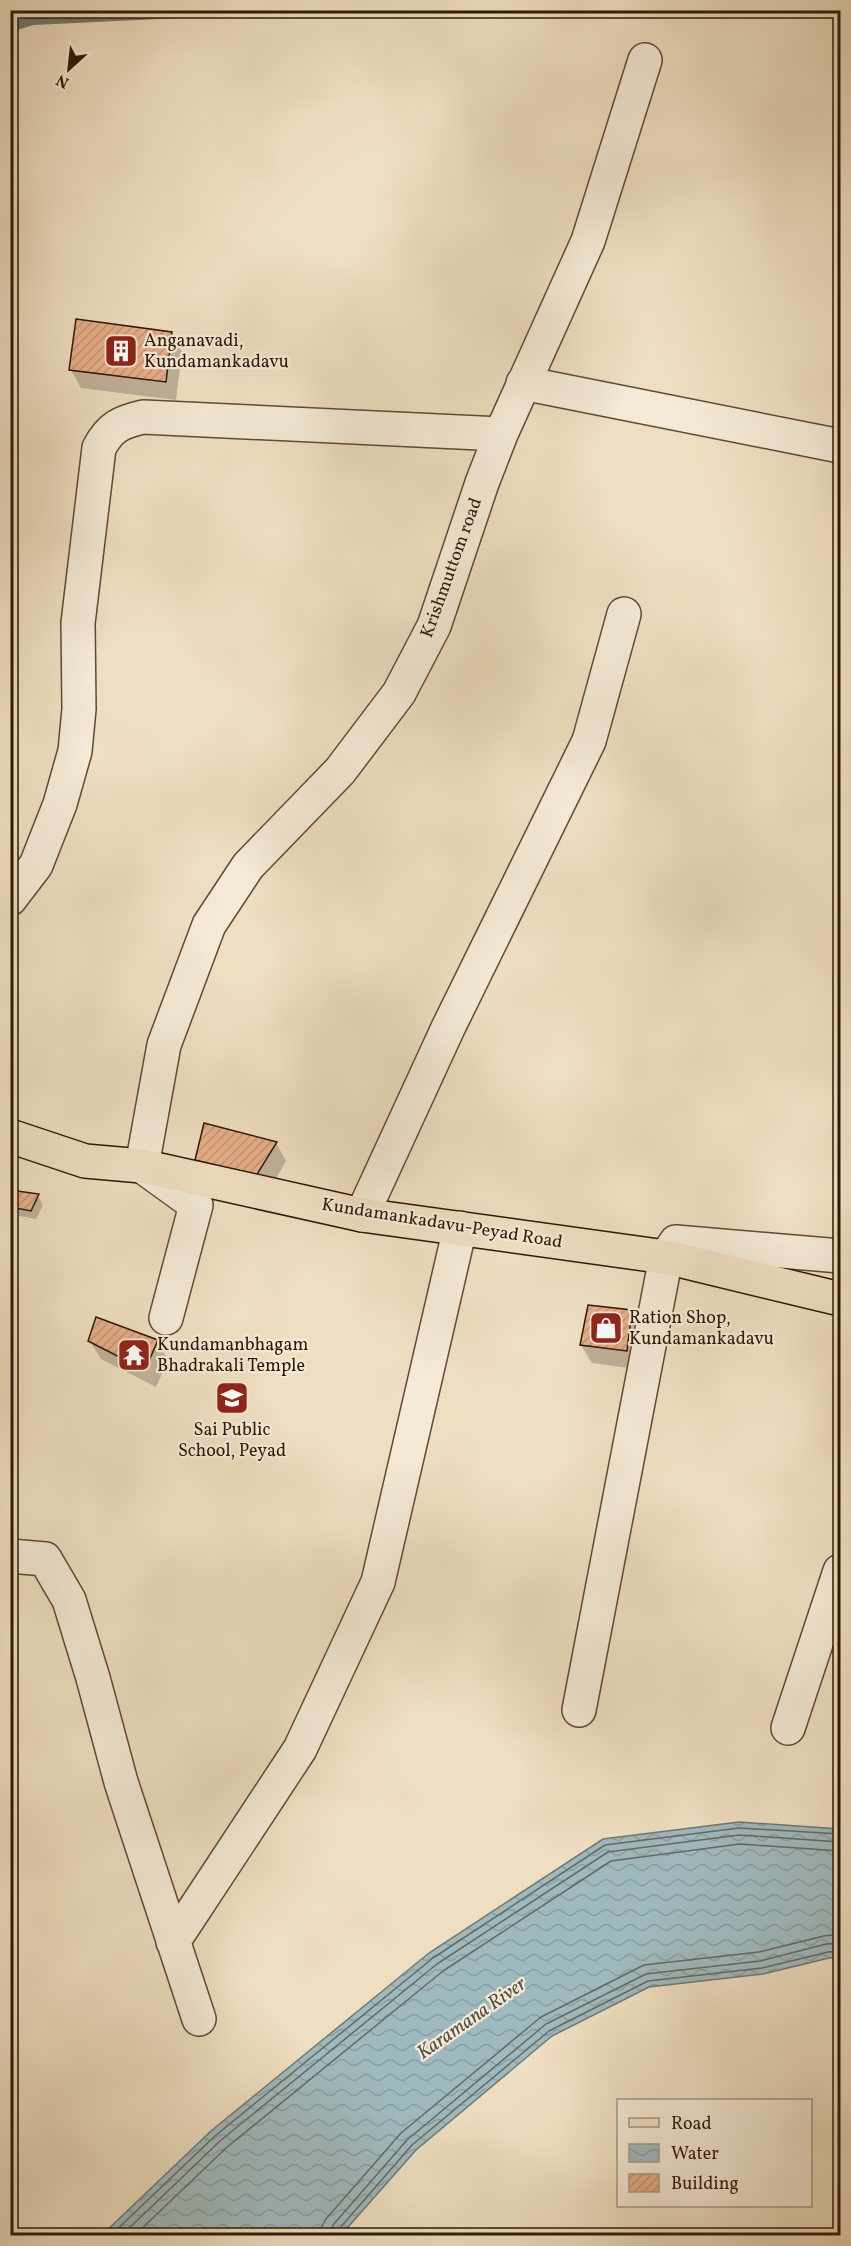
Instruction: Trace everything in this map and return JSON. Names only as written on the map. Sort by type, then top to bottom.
[{"type":"main road","name":"Kundamankadavu-Peyad Road","points":[[10,1136],[86,1161],[142,1166],[362,1215],[666,1257],[840,1299]]},
{"type":"street","name":"Krishmuttom road","points":[[142,1166],[164,1044],[208,925],[248,866],[340,771],[399,693],[434,626],[501,434],[588,241],[645,60]]},
{"type":"street","points":[[523,383],[840,446]]},
{"type":"street","points":[[10,899],[36,865],[60,804],[75,751],[79,709],[78,623],[99,448],[106,434],[125,421],[143,417],[501,434]]},
{"type":"street","points":[[362,1215],[448,1028],[589,741],[624,614]]},
{"type":"street","points":[[142,1166],[196,1205],[166,1318]]},
{"type":"street","points":[[173,1942],[300,1749],[378,1582],[460,1228]]},
{"type":"street","points":[[579,1710],[666,1257],[676,1242],[840,1256]]},
{"type":"street","points":[[10,1556],[45,1558],[69,1600],[121,1782],[199,2019]]},
{"type":"street","points":[[788,1728],[840,1571]]},
{"type":"water","name":"Karamana River","points":[[739,1822],[840,1829],[840,1957],[763,1974],[649,1987],[552,2036],[416,2150],[341,2235],[102,2235],[211,2131],[429,1953],[603,1839]]},
{"type":"building","name":"Anganavadi, Kundamankadavu","points":[[76,319],[172,332],[166,382],[69,370]]},
{"type":"building","points":[[204,1123],[277,1142],[256,1176],[195,1160]]},
{"type":"building","points":[[10,1190],[39,1194],[31,1211],[10,1207]]},
{"type":"building","name":"Ration Shop, Kundamankadavu","points":[[588,1305],[632,1310],[627,1351],[580,1345]]},
{"type":"building","name":"Kundamanbhagam Bhadrakali Temple","points":[[96,1317],[158,1340],[145,1370],[88,1341]]},
{"type":"waterway","points":[[10,27],[33,20],[242,10]]},
{"type":"place","name":"Anganavadi, Kundamankadavu","points":[[121,351]]},
{"type":"place","name":"Ration Shop, Kundamankadavu","points":[[606,1328]]},
{"type":"place","name":"Kundamanbhagam Bhadrakali Temple","points":[[134,1355]]},
{"type":"place","name":"Sai Public School, Peyad","points":[[232,1398]]}]
